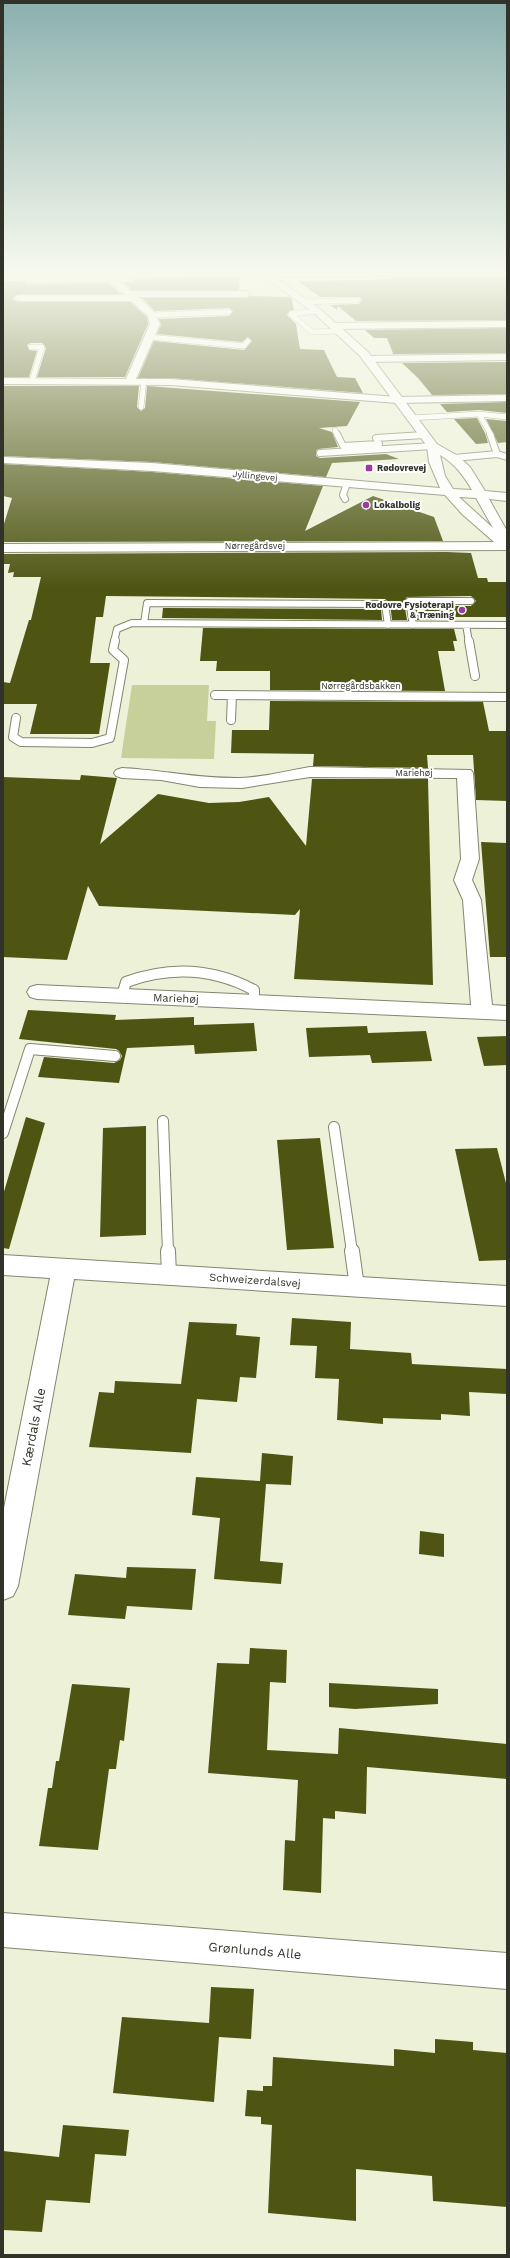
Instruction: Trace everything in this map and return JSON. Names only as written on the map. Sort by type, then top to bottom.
[{"type":"street","points":[[382,378],[433,446],[454,458],[466,470],[507,546]]},
{"type":"street","points":[[3,381],[170,382],[397,400],[507,398]]},
{"type":"street","points":[[433,446],[433,462],[444,486],[473,519],[507,546]]},
{"type":"street","name":"Jyllingevej","points":[[3,453],[66,454],[444,486],[480,495],[507,497]]},
{"type":"street","name":"Jyllingevej","points":[[3,460],[152,467],[347,483],[444,486],[473,483],[507,486]]},
{"type":"street","name":"Nørregårdsvej","points":[[3,548],[507,546]]},
{"type":"street","name":"Mariehøj","points":[[122,773],[161,775],[200,782],[242,783],[310,772],[464,773],[470,859],[463,880],[472,900],[482,1011]]},
{"type":"street","name":"Mariehøj","points":[[37,992],[507,1013]]},
{"type":"street","name":"Schweizerdalsvej","points":[[3,1265],[507,1296]]},
{"type":"street","name":"Kærdals Alle","points":[[3,1586],[64,1269]]},
{"type":"street","name":"Grønlunds Alle","points":[[3,1930],[507,1971]]},
{"type":"lane","points":[[141,407],[144,381]]},
{"type":"lane","points":[[411,418],[507,413]]},
{"type":"lane","points":[[479,414],[507,417]]},
{"type":"lane","points":[[479,414],[493,438],[497,453]]},
{"type":"lane","points":[[335,430],[343,446],[379,444],[376,438],[424,435]]},
{"type":"lane","points":[[320,453],[433,446]]},
{"type":"lane","points":[[454,458],[507,452]]},
{"type":"lane","points":[[497,453],[507,457]]},
{"type":"lane","points":[[345,500],[343,495],[347,483]]},
{"type":"lane","points":[[413,625],[409,601],[471,601]]},
{"type":"lane","points":[[144,622],[147,604],[385,604],[388,625]]},
{"type":"lane","points":[[16,718],[13,737],[21,742],[92,743],[110,738],[124,660],[113,650],[117,629],[132,622],[507,625]]},
{"type":"lane","points":[[466,625],[475,676]]},
{"type":"lane","name":"Nørregårdsbakken","points":[[215,695],[507,697]]},
{"type":"lane","points":[[232,695],[232,720]]},
{"type":"lane","points":[[122,996],[126,982],[134,978],[155,973],[182,971],[213,974],[239,980],[254,990],[254,1002]]},
{"type":"lane","points":[[3,1133],[30,1049],[115,1056]]},
{"type":"lane","points":[[163,1121],[169,1275]]},
{"type":"lane","points":[[334,1127],[357,1287]]},
{"type":"green space","points":[[132,685],[209,685],[207,721],[216,721],[214,759],[121,758]]},
{"type":"building","points":[[175,378],[355,378],[363,393]]},
{"type":"building","points":[[418,378],[507,378],[507,394],[432,395]]},
{"type":"building","points":[[3,386],[139,386],[137,407],[141,411],[145,408],[147,386],[360,402],[347,426],[319,428],[332,432],[338,447],[318,449],[316,451],[316,456],[320,458],[386,454],[399,459],[332,463],[326,477],[152,462],[3,456]]},
{"type":"building","points":[[507,402],[507,413],[479,410],[447,412],[440,404]]},
{"type":"building","points":[[477,418],[485,433],[488,443],[476,444],[454,419]]},
{"type":"building","points":[[486,419],[507,421],[507,442],[498,443]]},
{"type":"building","points":[[3,464],[152,472],[323,486],[305,531],[373,496],[434,517],[443,541],[3,542],[3,527],[12,498],[3,496]]},
{"type":"building","points":[[471,553],[478,578],[487,578],[488,582],[507,582],[507,617],[452,617],[452,620],[417,620],[415,606],[471,606],[476,601],[471,596],[407,597],[404,602],[407,620],[392,620],[390,603],[385,599],[106,596],[103,617],[96,617],[90,663],[110,663],[99,734],[30,734],[37,704],[3,704],[3,682],[10,683],[29,620],[31,620],[41,577],[13,577],[14,572],[8,573],[10,564],[3,564],[3,554]]},
{"type":"building","points":[[163,608],[381,609],[382,620],[162,618]]},
{"type":"building","points":[[203,628],[454,629],[457,641],[453,641],[455,651],[438,651],[445,691],[270,690],[270,671],[216,671],[217,661],[200,661]]},
{"type":"building","points":[[270,701],[483,702],[489,731],[507,731],[507,801],[476,800],[473,755],[427,755],[428,768],[313,766],[314,754],[231,753],[232,730],[269,730]]},
{"type":"building","points":[[81,775],[117,778],[100,844],[158,794],[209,803],[239,802],[269,797],[306,846],[312,779],[428,779],[433,985],[294,979],[300,909],[295,915],[99,906],[88,886],[67,960],[3,957],[3,777],[80,780]]},
{"type":"building","points":[[481,842],[507,843],[507,957],[490,957]]},
{"type":"building","points":[[28,1010],[116,1015],[115,1020],[194,1017],[194,1025],[254,1023],[257,1051],[195,1054],[194,1045],[127,1048],[119,1083],[38,1077],[44,1057],[114,1063],[120,1060],[122,1056],[116,1049],[19,1039]]},
{"type":"building","points":[[367,1026],[368,1033],[426,1031],[432,1061],[372,1063],[370,1055],[309,1057],[306,1028]]},
{"type":"building","points":[[507,1036],[507,1065],[484,1066],[477,1037]]},
{"type":"building","points":[[26,1117],[45,1123],[9,1249],[3,1248],[3,1195]]},
{"type":"building","points":[[146,1126],[146,1235],[100,1237],[103,1128]]},
{"type":"building","points":[[320,1138],[334,1248],[287,1250],[277,1140]]},
{"type":"building","points":[[497,1148],[507,1187],[507,1260],[479,1261],[455,1149]]},
{"type":"building","points":[[292,1318],[351,1322],[350,1349],[411,1353],[412,1364],[507,1369],[507,1394],[469,1392],[470,1416],[441,1414],[441,1420],[383,1418],[383,1424],[337,1420],[339,1379],[315,1378],[317,1346],[290,1345]]},
{"type":"building","points":[[189,1322],[237,1324],[236,1335],[260,1337],[256,1378],[240,1377],[237,1402],[197,1399],[191,1453],[89,1447],[99,1392],[114,1393],[115,1381],[181,1384]]},
{"type":"building","points":[[262,1453],[293,1456],[291,1485],[266,1484],[260,1561],[283,1563],[281,1584],[214,1579],[220,1518],[192,1515],[196,1477],[260,1481]]},
{"type":"building","points":[[420,1531],[444,1534],[444,1557],[419,1554]]},
{"type":"building","points":[[127,1567],[196,1569],[192,1610],[127,1606],[125,1619],[68,1615],[75,1574],[126,1578]]},
{"type":"building","points":[[250,1648],[287,1650],[286,1683],[270,1682],[267,1750],[338,1754],[339,1728],[507,1744],[507,1779],[367,1767],[366,1814],[335,1811],[335,1819],[323,1818],[321,1893],[283,1890],[285,1840],[295,1841],[298,1780],[208,1773],[217,1663],[249,1664]]},
{"type":"building","points":[[329,1683],[438,1689],[438,1704],[355,1709],[329,1707]]},
{"type":"building","points":[[72,1684],[130,1688],[124,1741],[120,1740],[116,1769],[109,1769],[98,1850],[39,1846],[48,1788],[52,1788],[56,1761],[59,1761]]},
{"type":"building","points":[[211,1987],[254,1989],[251,2039],[219,2037],[214,2102],[113,2093],[122,2017],[209,2023]]},
{"type":"building","points":[[435,2039],[473,2042],[473,2050],[507,2053],[507,2207],[433,2201],[432,2176],[356,2169],[356,2221],[268,2213],[272,2125],[261,2124],[261,2117],[245,2116],[247,2090],[263,2091],[263,2086],[272,2086],[273,2057],[394,2066],[394,2049],[435,2053]]},
{"type":"building","points":[[63,2125],[129,2130],[126,2156],[95,2154],[90,2203],[46,2200],[42,2232],[3,2230],[3,2151],[59,2157]]},
{"type":"place","name":"Rødovrevej","points":[[369,468]]},
{"type":"place","name":"Lokalbolig","points":[[366,505]]},
{"type":"place","name":"Rødovre Fysioterapi & Træning","points":[[462,610]]}]
